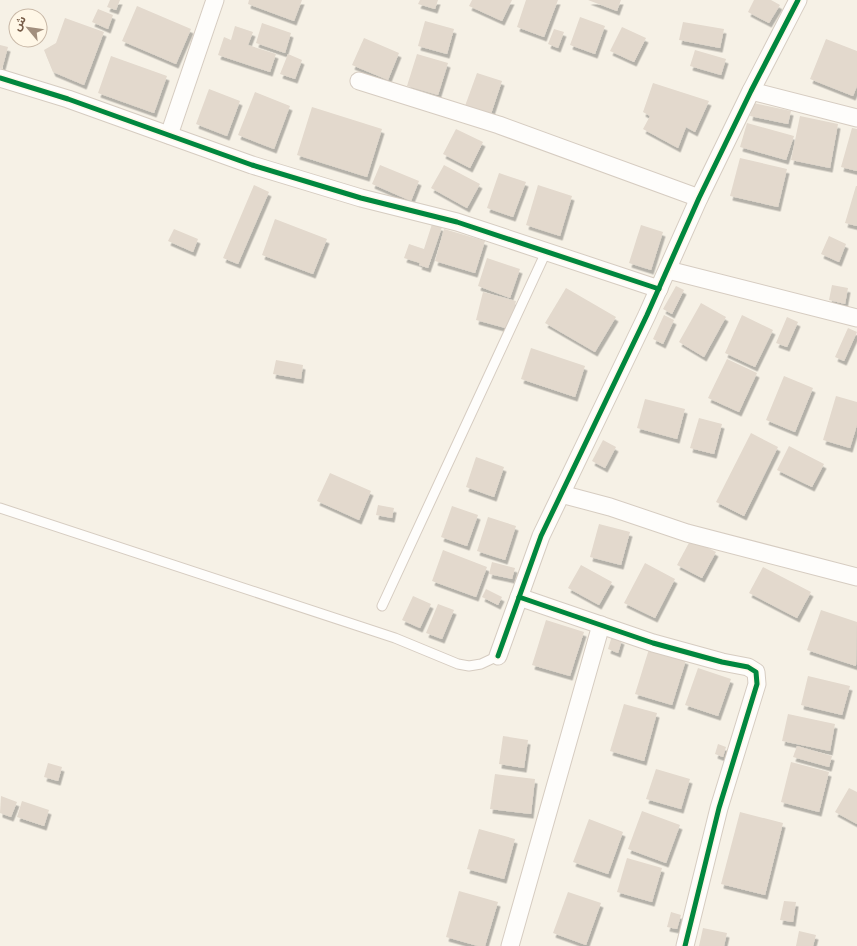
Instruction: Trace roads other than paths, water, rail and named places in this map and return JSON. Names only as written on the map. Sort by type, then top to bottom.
[{"type":"street","points":[[169,135],[215,0]]},
{"type":"street","points":[[498,656],[541,536],[668,270],[699,198],[751,91],[798,0]]},
{"type":"street","points":[[0,78],[68,99],[252,165],[361,198],[456,222],[659,289]]},
{"type":"street","points":[[359,81],[499,125],[699,198]]},
{"type":"street","points":[[751,91],[857,118]]},
{"type":"street","points":[[668,270],[857,318]]},
{"type":"street","points":[[561,494],[610,507],[687,533],[857,577]]},
{"type":"street","points":[[519,597],[653,643],[722,662],[748,666],[756,672],[757,684],[719,808],[685,946]]},
{"type":"street","points":[[510,946],[602,626]]},
{"type":"lane","points":[[382,606],[546,252]]},
{"type":"lane","points":[[0,508],[395,638],[458,664],[469,666],[481,664],[498,656]]}]
